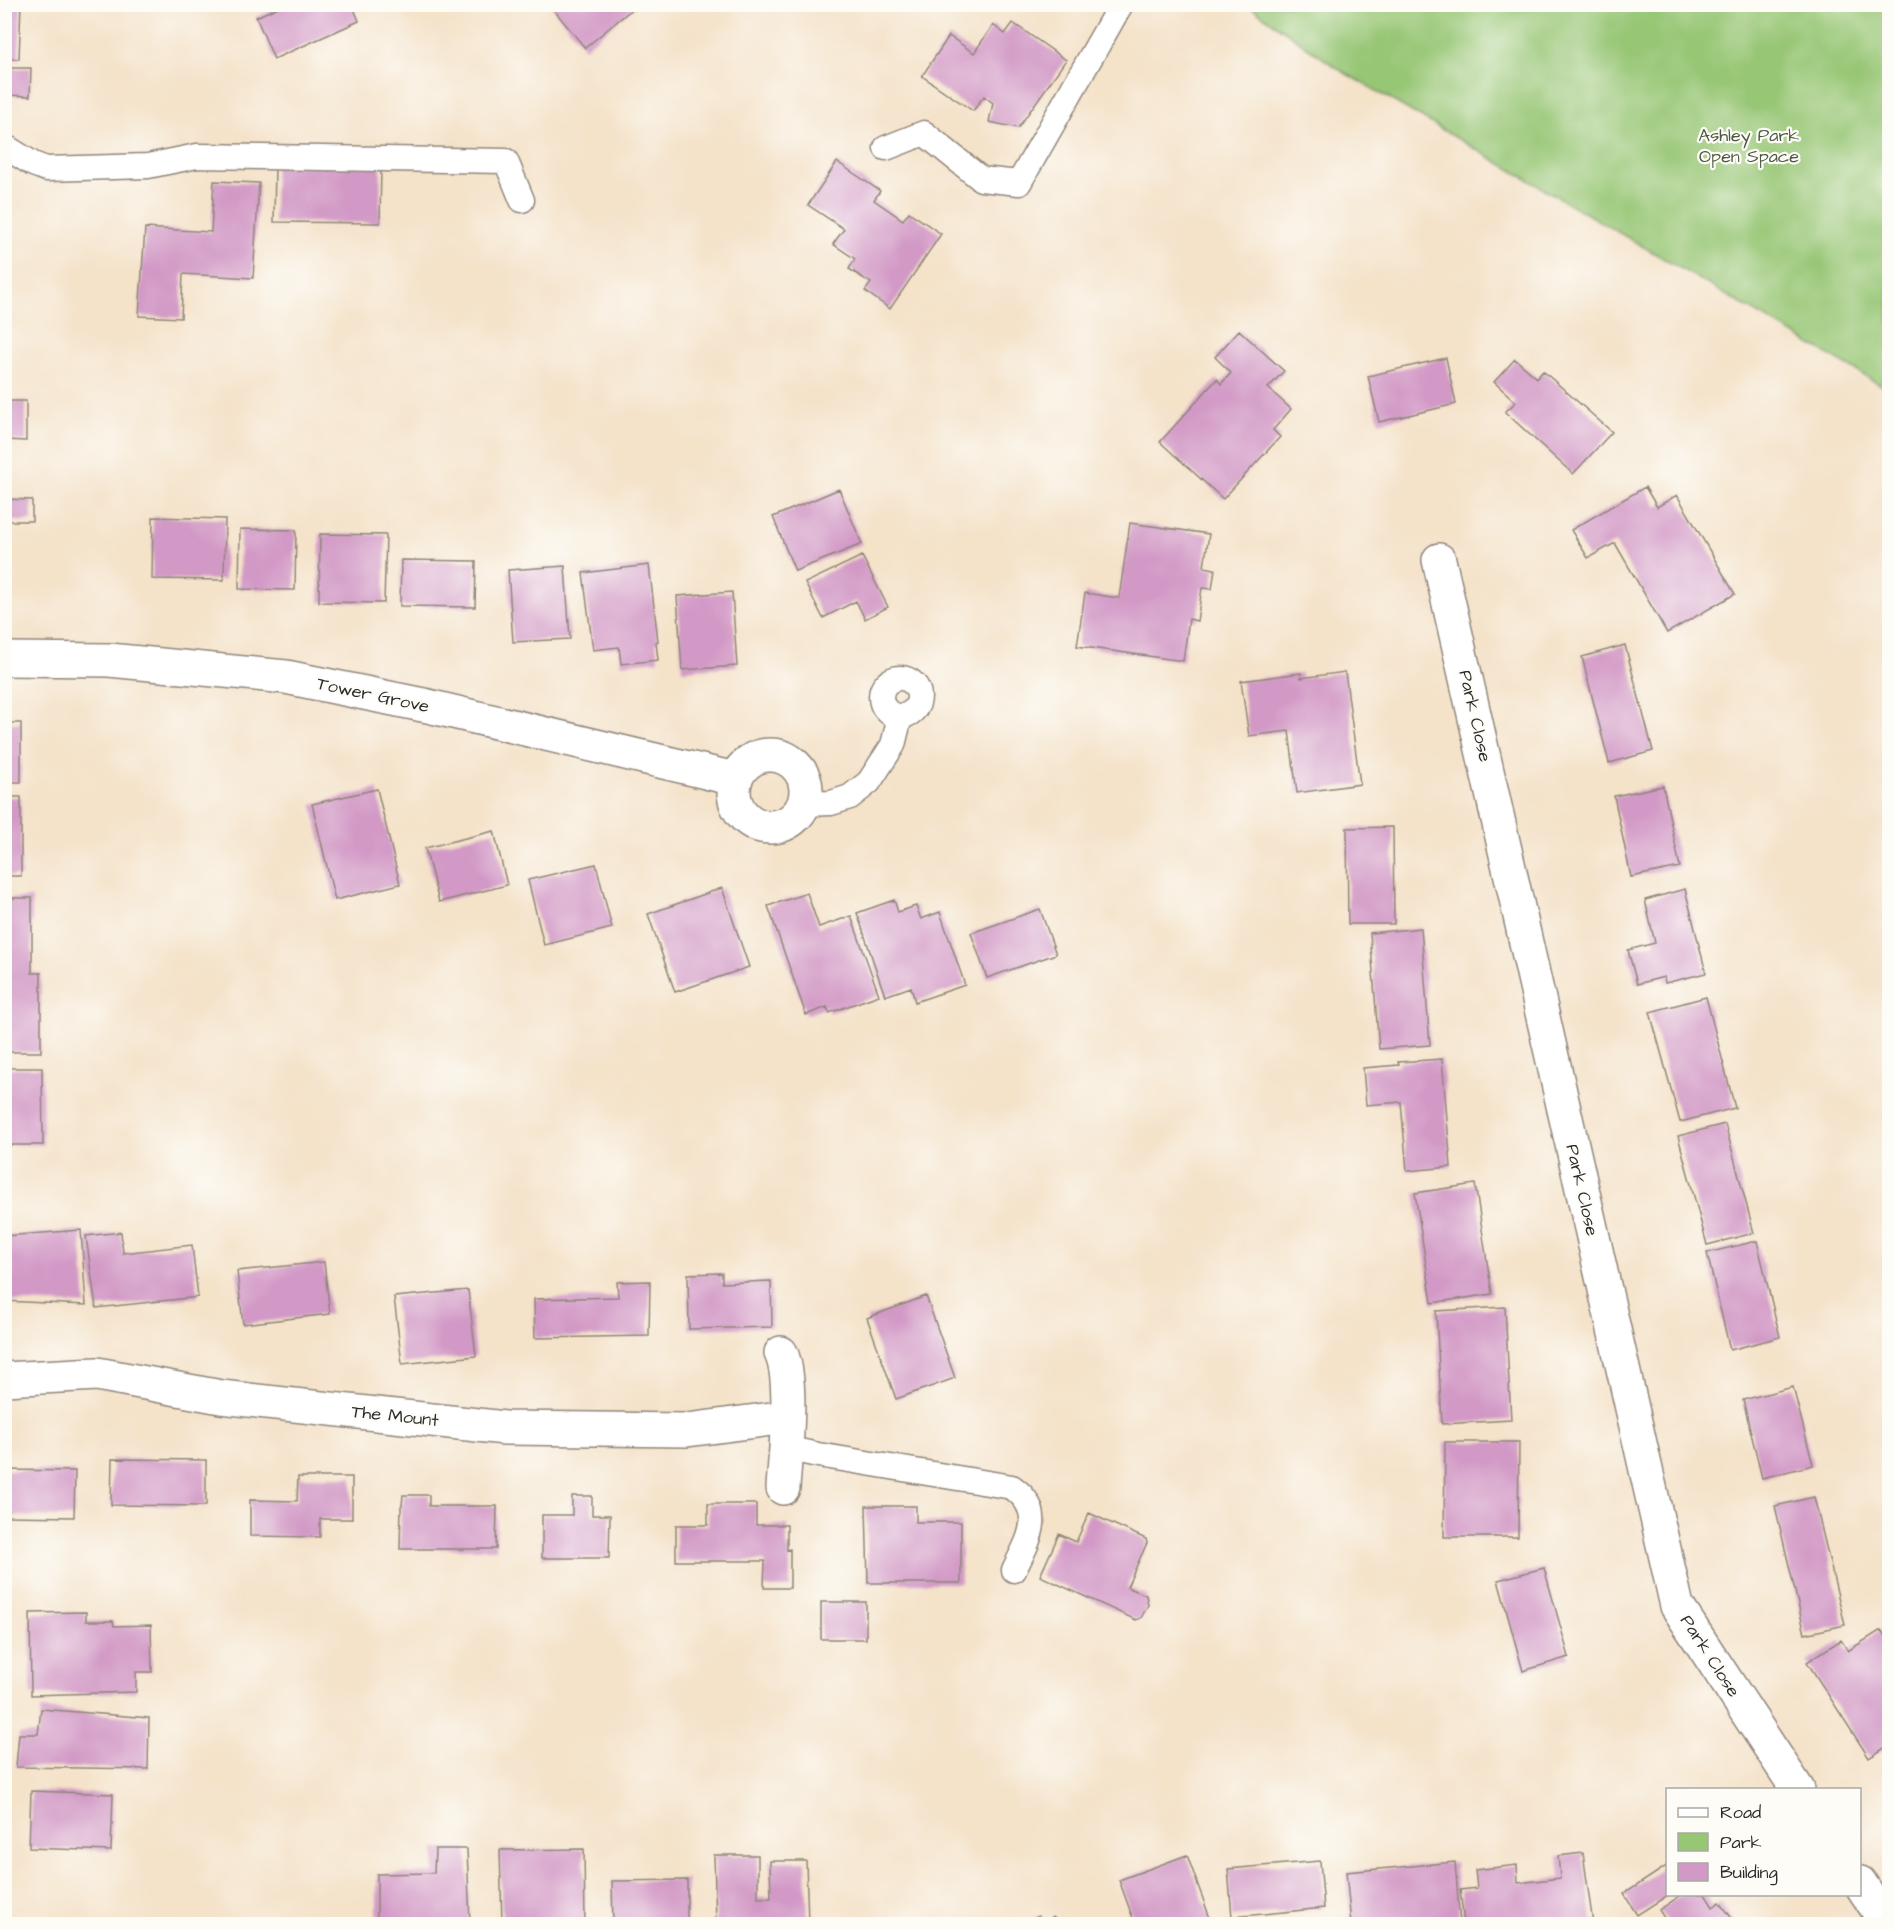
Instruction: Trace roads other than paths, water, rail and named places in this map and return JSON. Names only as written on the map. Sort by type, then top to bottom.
[{"type":"street","name":"Park Close","points":[[1439,560],[1677,1606],[1797,1788]]},
{"type":"street","name":"Tower Grove","points":[[4,659],[109,660],[286,677],[428,706],[735,779]]},
{"type":"street","points":[[766,755],[786,759],[801,773],[807,793],[800,812],[783,825],[763,827],[744,818],[734,800],[735,779],[747,763],[766,755]]},
{"type":"street","points":[[781,1353],[785,1362],[786,1432],[783,1488]]},
{"type":"street","name":"The Mount","points":[[4,1379],[97,1374],[221,1396],[505,1428],[786,1432]]},
{"type":"street","points":[[1861,1885],[1887,1924]]},
{"type":"lane","points":[[886,148],[924,133],[981,179],[1018,183],[1121,4]]},
{"type":"lane","points":[[4,146],[33,164],[46,169],[148,166],[197,156],[506,161],[522,200]]},
{"type":"lane","points":[[803,804],[831,803],[850,797],[869,782],[893,745],[900,717]]},
{"type":"lane","points":[[786,1432],[818,1455],[1012,1487],[1022,1494],[1030,1509],[1032,1532],[1014,1570]]},
{"type":"park label","name":"Ashley Park Open Space","points":[[1749,145]]}]
